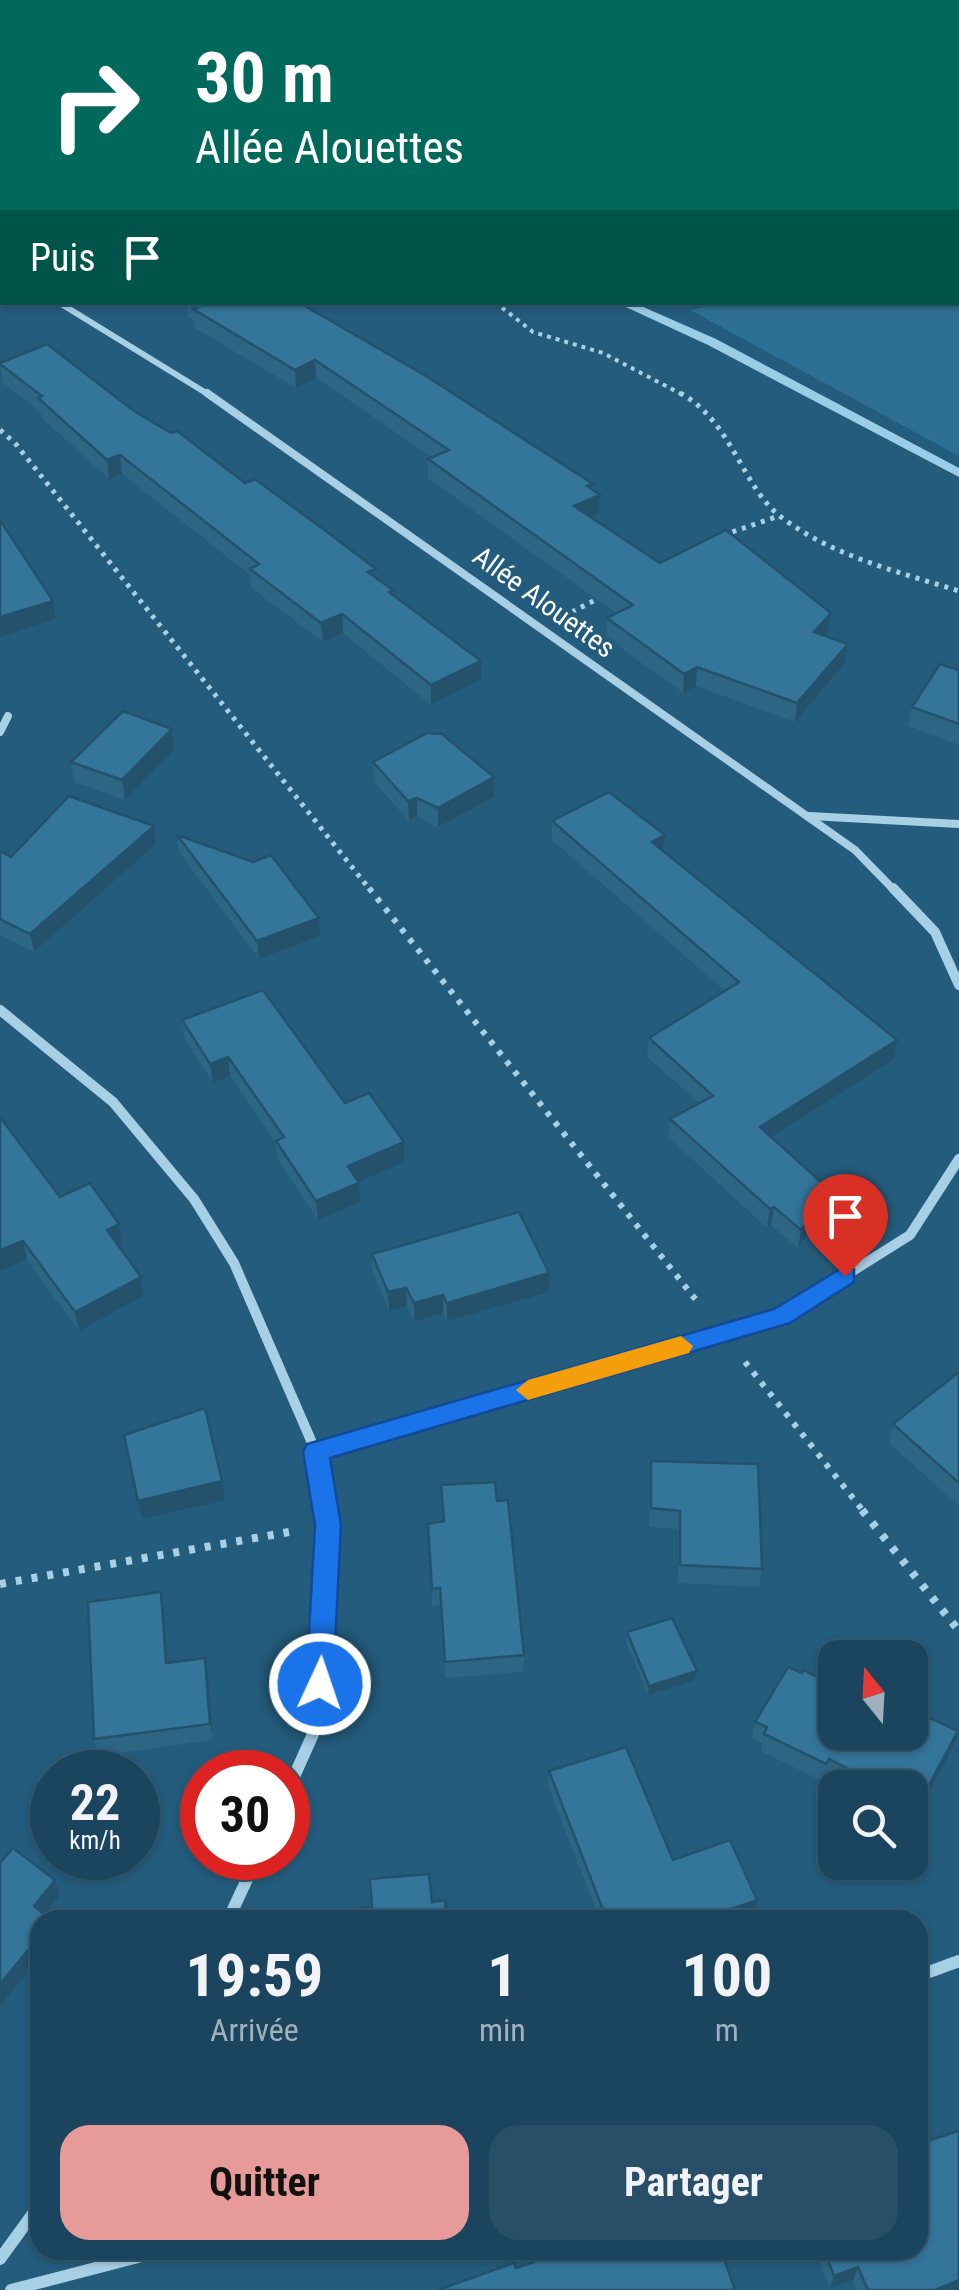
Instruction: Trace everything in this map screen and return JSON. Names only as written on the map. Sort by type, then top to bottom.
[{"type":"street","name":"Allée Alouettes","points":[[63,305],[144,352],[293,450],[856,850],[935,932],[959,985]]},
{"type":"street","points":[[0,732],[8,716]]},
{"type":"street","points":[[806,815],[959,824]]},
{"type":"street","points":[[0,1010],[113,1102],[194,1200],[234,1263],[316,1452],[328,1525],[318,1723],[306,1750]]},
{"type":"street","points":[[316,1452],[781,1316],[910,1235],[959,1160]]},
{"type":"street","points":[[233,1910],[247,1880]]},
{"type":"street","points":[[928,1972],[959,1961]]},
{"type":"street","points":[[0,2259],[30,2218]]},
{"type":"street","points":[[11,2290],[126,2260]]},
{"type":"path","points":[[499,305],[533,332],[602,354],[702,404],[779,516],[859,560],[959,591]]},
{"type":"path","points":[[0,430],[15,443],[959,1631]]},
{"type":"path","points":[[720,537],[779,516]]},
{"type":"path","points":[[541,628],[612,592]]},
{"type":"path","points":[[0,1584],[328,1525]]},
{"type":"shaded area","points":[[711,305],[959,305],[959,456],[690,310]]},
{"type":"building","points":[[196,305],[303,305],[426,376],[593,484],[587,486],[600,495],[574,506],[660,563],[726,530],[831,613],[814,632],[848,644],[797,703],[697,667],[684,674],[607,618],[633,605],[428,459],[449,450],[315,360],[295,370],[193,309],[199,307]]},
{"type":"building","points":[[47,344],[134,411],[171,433],[177,431],[245,483],[255,479],[376,569],[368,572],[393,590],[389,592],[481,661],[431,685],[342,614],[321,623],[250,569],[259,564],[120,455],[107,460],[38,398],[42,396],[0,364]]},
{"type":"building","points":[[0,520],[53,601],[0,617]]},
{"type":"building","points":[[940,664],[959,670],[959,724],[912,707]]},
{"type":"building","points":[[123,711],[172,729],[122,780],[71,762]]},
{"type":"building","points":[[427,733],[442,734],[494,777],[438,808],[417,798],[408,801],[373,762]]},
{"type":"building","points":[[609,792],[665,835],[652,842],[897,1040],[760,1127],[830,1190],[801,1230],[774,1207],[770,1209],[670,1119],[713,1096],[649,1038],[739,982],[552,821]]},
{"type":"building","points":[[69,796],[154,826],[30,934],[0,919],[0,851],[11,857]]},
{"type":"building","points":[[177,835],[253,862],[271,855],[319,918],[257,941]]},
{"type":"building","points":[[263,990],[345,1103],[369,1093],[404,1142],[348,1166],[359,1183],[316,1201],[276,1141],[284,1137],[228,1057],[210,1064],[182,1020]]},
{"type":"building","points":[[0,1117],[60,1197],[90,1183],[119,1224],[107,1230],[141,1277],[75,1312],[23,1241],[0,1250]]},
{"type":"building","points":[[519,1212],[549,1273],[447,1303],[443,1295],[414,1303],[406,1288],[388,1292],[372,1254]]},
{"type":"building","points":[[959,1372],[959,1483],[893,1424]]},
{"type":"building","points":[[205,1408],[222,1481],[138,1501],[124,1435]]},
{"type":"building","points":[[651,1461],[758,1464],[762,1569],[680,1565],[680,1511],[651,1508]]},
{"type":"building","points":[[495,1482],[497,1501],[508,1500],[524,1655],[445,1662],[440,1588],[432,1589],[428,1524],[444,1521],[441,1485]]},
{"type":"building","points":[[161,1592],[166,1663],[205,1658],[210,1724],[94,1739],[88,1602]]},
{"type":"building","points":[[672,1618],[697,1671],[649,1686],[627,1632]]},
{"type":"building","points":[[788,1667],[818,1677],[818,1750],[928,1750],[928,1717],[958,1731],[928,1786],[928,1770],[850,1770],[829,1759],[826,1764],[764,1734],[767,1727],[755,1722]]},
{"type":"building","points":[[626,1747],[673,1860],[730,1840],[757,1900],[729,1910],[603,1910],[549,1771]]},
{"type":"building","points":[[13,1848],[30,1861],[30,1880],[55,1880],[34,1906],[39,1910],[30,1910],[30,1948],[0,1984],[0,1863]]},
{"type":"building","points":[[429,1874],[432,1902],[445,1900],[446,1910],[360,1910],[372,1907],[370,1879]]},
{"type":"building","points":[[958,2131],[959,2280],[935,2290],[868,2290],[858,2267],[834,2276],[828,2260],[928,2260],[928,2141]]},
{"type":"building","points":[[540,2260],[724,2260],[735,2290],[438,2290],[514,2263],[516,2268]]},
{"type":"waterway","points":[[628,305],[712,342],[959,473]]},
{"type":"slow traffic","points":[[528,1390],[681,1346]]},
{"type":"route","points":[[320,1684],[328,1525],[316,1452],[781,1316],[845,1276]]}]
